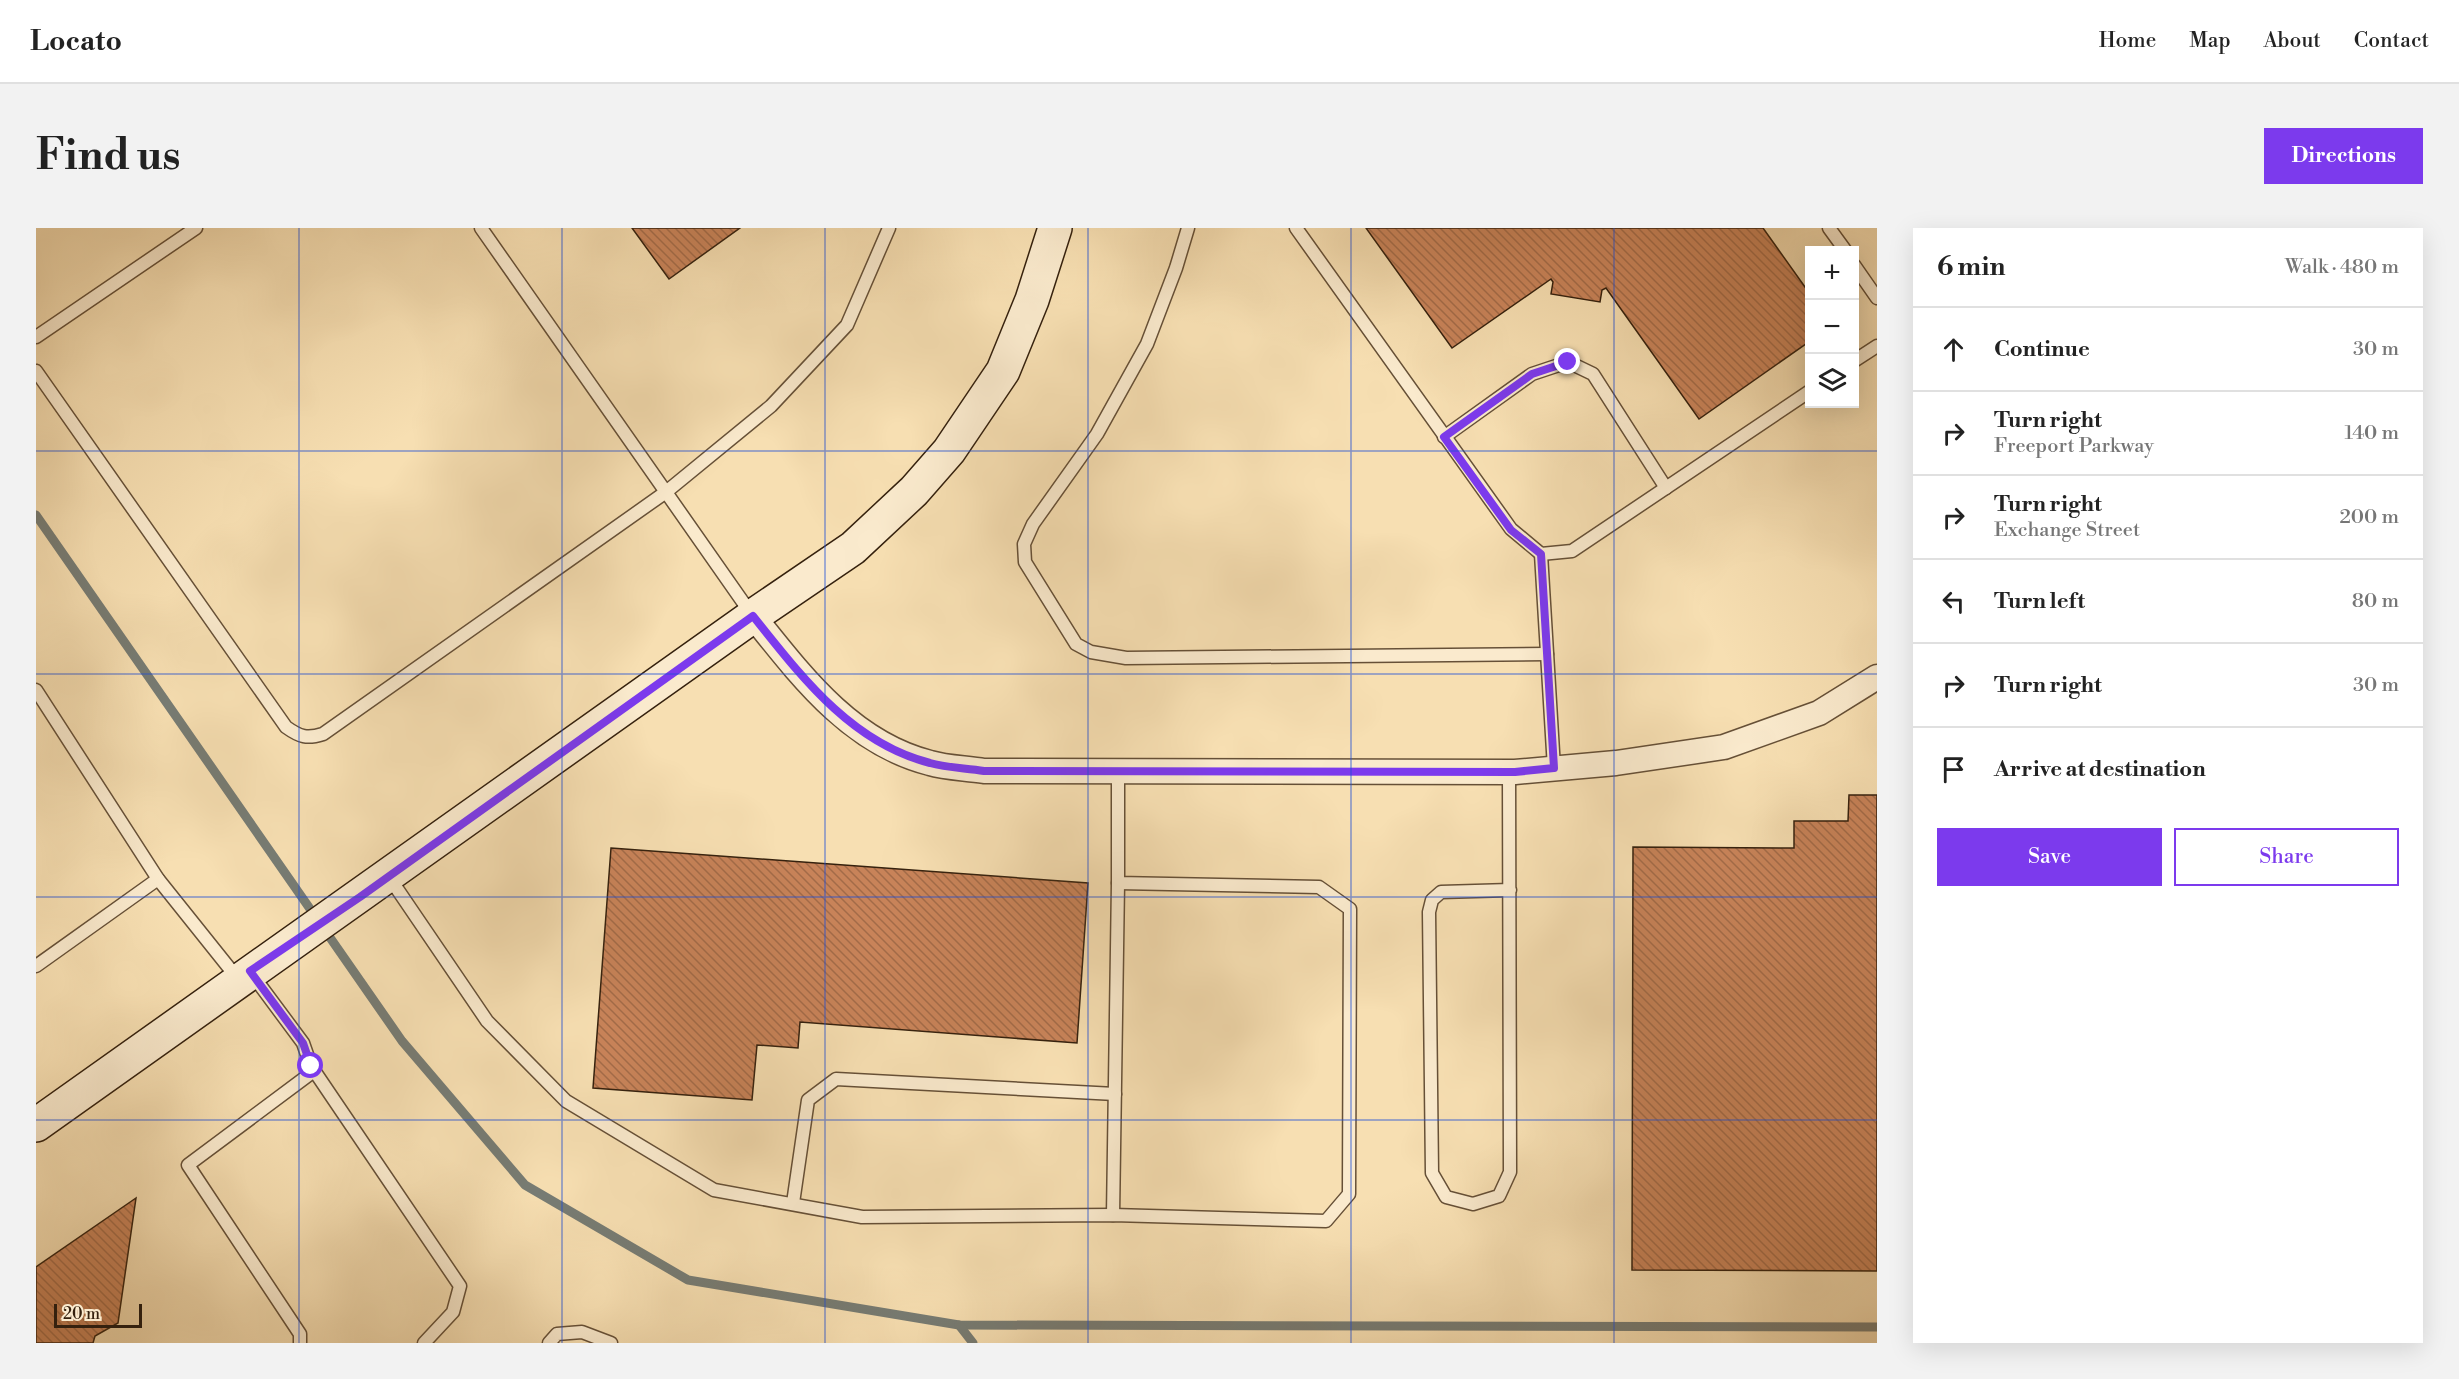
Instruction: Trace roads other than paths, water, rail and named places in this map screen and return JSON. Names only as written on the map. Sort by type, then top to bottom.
[{"type":"main road","points":[[36,1125],[244,975],[360,897],[753,616],[854,548],[914,491],[949,452],[1004,371],[1032,300],[1056,228]]},
{"type":"street","points":[[753,616],[801,676],[840,716],[878,741],[929,763],[984,771],[1509,772],[1616,763],[1725,747],[1819,713],[1877,677]]},
{"type":"lane","points":[[36,338],[196,228]]},
{"type":"lane","points":[[481,228],[753,616]]},
{"type":"lane","points":[[36,371],[286,727],[297,735],[309,738],[323,734],[666,492],[771,406],[847,325],[889,228]]},
{"type":"lane","points":[[1188,228],[1176,268],[1147,344],[1097,434],[1034,524],[1024,544],[1025,562],[1076,644],[1091,652],[1126,658],[1547,654]]},
{"type":"lane","points":[[1296,228],[1511,530],[1541,554],[1572,551],[1805,394]]},
{"type":"lane","points":[[1829,228],[1842,246]]},
{"type":"lane","points":[[1859,272],[1877,298]]},
{"type":"lane","points":[[1859,358],[1877,346]]},
{"type":"lane","points":[[1444,437],[1532,374],[1568,362],[1593,374],[1666,488]]},
{"type":"lane","points":[[1541,554],[1554,768]]},
{"type":"lane","points":[[36,690],[158,879],[303,1043],[314,1071],[460,1286],[453,1312],[424,1343]]},
{"type":"lane","points":[[1113,1215],[1118,771]]},
{"type":"lane","points":[[1509,772],[1510,890],[1510,1172],[1499,1196],[1473,1204],[1446,1197],[1432,1173],[1429,912],[1432,900],[1441,892],[1510,890]]},
{"type":"lane","points":[[388,876],[488,1021],[566,1101],[714,1190],[862,1217],[1113,1215],[1326,1221],[1349,1194],[1350,909],[1319,886],[1118,883]]},
{"type":"lane","points":[[36,966],[158,879]]},
{"type":"lane","points":[[300,1343],[300,1334],[188,1165],[314,1071]]},
{"type":"lane","points":[[793,1203],[808,1100],[836,1079],[1115,1094]]},
{"type":"lane","points":[[549,1343],[557,1334],[582,1332],[611,1343]]},
{"type":"waterway","points":[[36,515],[402,1041],[525,1185],[688,1280],[959,1325],[1877,1327]]},
{"type":"waterway","points":[[959,1325],[973,1343]]}]
